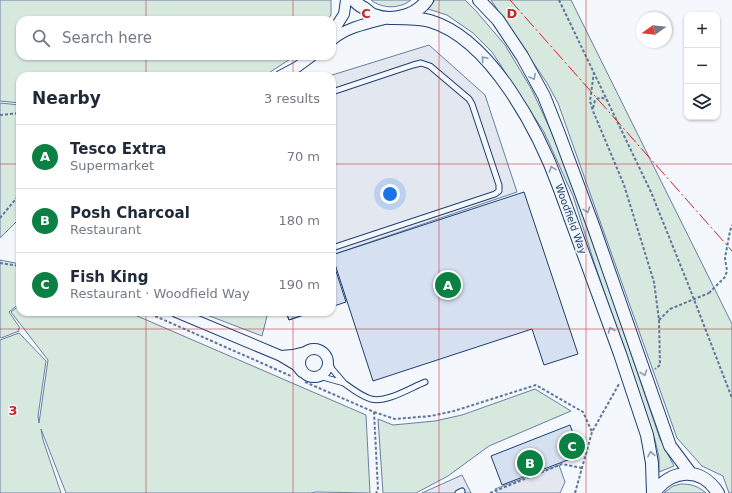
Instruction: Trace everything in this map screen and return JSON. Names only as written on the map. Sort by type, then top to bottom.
[{"type":"street","points":[[336,27],[344,14],[346,0]]},
{"type":"street","name":"Woodfield Way","points":[[354,0],[374,15],[430,21],[456,33],[476,50],[519,103],[550,162],[629,381],[647,435],[652,463],[653,493]]},
{"type":"street","points":[[336,36],[356,27],[412,13],[425,4],[427,0]]},
{"type":"street","name":"Woodfield Way","points":[[479,0],[498,20],[522,56],[544,96],[594,228],[670,446],[691,474]]},
{"type":"street","points":[[288,72],[297,68],[307,60]]},
{"type":"street","points":[[186,316],[281,356],[296,365],[300,377]]},
{"type":"street","points":[[281,356],[293,355],[312,349],[316,349],[324,353],[328,360],[326,370],[319,376],[300,377]]},
{"type":"street","points":[[300,377],[299,363],[300,358],[305,352]]},
{"type":"street","points":[[653,493],[660,484],[671,477],[684,474],[691,474],[703,478],[713,486],[718,493]]},
{"type":"lane","points":[[336,91],[413,65],[421,63],[430,66],[469,99],[472,104],[499,185],[499,191],[495,194],[336,247]]},
{"type":"lane","points":[[328,360],[332,369],[344,383]]},
{"type":"lane","points":[[319,376],[344,383],[366,397],[380,399],[390,397],[425,382]]},
{"type":"path","points":[[558,0],[651,192],[732,398]]},
{"type":"path","points":[[594,72],[590,100],[593,111],[624,185],[654,282],[659,320],[660,365],[646,376]]},
{"type":"path","points":[[593,111],[595,100],[599,97],[604,98],[609,103]]},
{"type":"path","points":[[0,115],[16,114]]},
{"type":"path","points":[[0,218],[16,199]]},
{"type":"path","points":[[659,320],[670,308],[709,293],[725,277],[727,272],[725,258],[732,225]]},
{"type":"path","points":[[0,262],[16,265]]},
{"type":"path","points":[[155,316],[300,377],[374,412],[395,419],[431,416],[454,411],[536,385],[583,412],[592,432]]},
{"type":"path","points":[[575,493],[592,432],[618,384],[629,381]]},
{"type":"path","points":[[374,412],[378,490],[376,493]]},
{"type":"path","points":[[490,493],[562,464],[582,468]]},
{"type":"shaded area","points":[[0,0],[331,0],[330,16],[16,16],[16,60],[289,60],[270,72],[16,72],[16,103],[0,101]]},
{"type":"shaded area","points":[[371,0],[411,0],[402,5],[391,7],[380,5]]},
{"type":"shaded area","points":[[435,0],[465,0],[505,45],[532,90],[577,195],[660,439],[674,466],[659,472],[659,457],[655,440],[573,196],[544,132],[492,52],[473,33],[447,15],[428,9]]},
{"type":"shaded area","points":[[491,0],[571,0],[732,324],[732,493],[729,493],[723,476],[702,466],[677,438],[558,103],[547,83]]},
{"type":"shaded area","points":[[429,45],[485,95],[517,192],[336,254],[336,74]]},
{"type":"shaded area","points":[[0,103],[16,105],[16,222],[0,238]]},
{"type":"shaded area","points":[[0,260],[16,263],[16,306],[9,312],[20,328],[18,329],[19,331],[1,338]]},
{"type":"shaded area","points":[[16,308],[16,316],[137,316],[366,415],[370,493],[66,493],[41,429],[43,440],[61,493],[0,493],[0,340],[19,333],[46,361],[38,416],[39,423],[48,360],[11,312]]},
{"type":"shaded area","points":[[210,316],[267,316],[262,336]]},
{"type":"shaded area","points":[[535,389],[571,411],[489,446],[448,476],[416,493],[383,493],[378,419],[393,425],[435,421],[462,415]]},
{"type":"shaded area","points":[[559,465],[565,482],[560,493],[497,493],[495,489]]},
{"type":"shaded area","points":[[462,475],[471,493],[422,493]]},
{"type":"shaded area","points":[[681,484],[694,486],[706,493],[664,493],[673,486]]},
{"type":"building","points":[[524,192],[578,354],[544,365],[532,329],[373,381],[336,267],[336,254]]},
{"type":"building","points":[[336,271],[346,302],[336,305]]},
{"type":"building","points":[[288,316],[301,316],[289,320]]},
{"type":"building","points":[[288,316],[300,316],[289,320]]},
{"type":"building","points":[[570,425],[581,455],[502,485],[491,456]]},
{"type":"power","points":[[510,0],[732,251]]},
{"type":"place","name":"Tesco Extra","points":[[448,285]]},
{"type":"place","name":"Fish King","points":[[572,446]]},
{"type":"place","name":"Posh Charcoal","points":[[530,463]]}]
